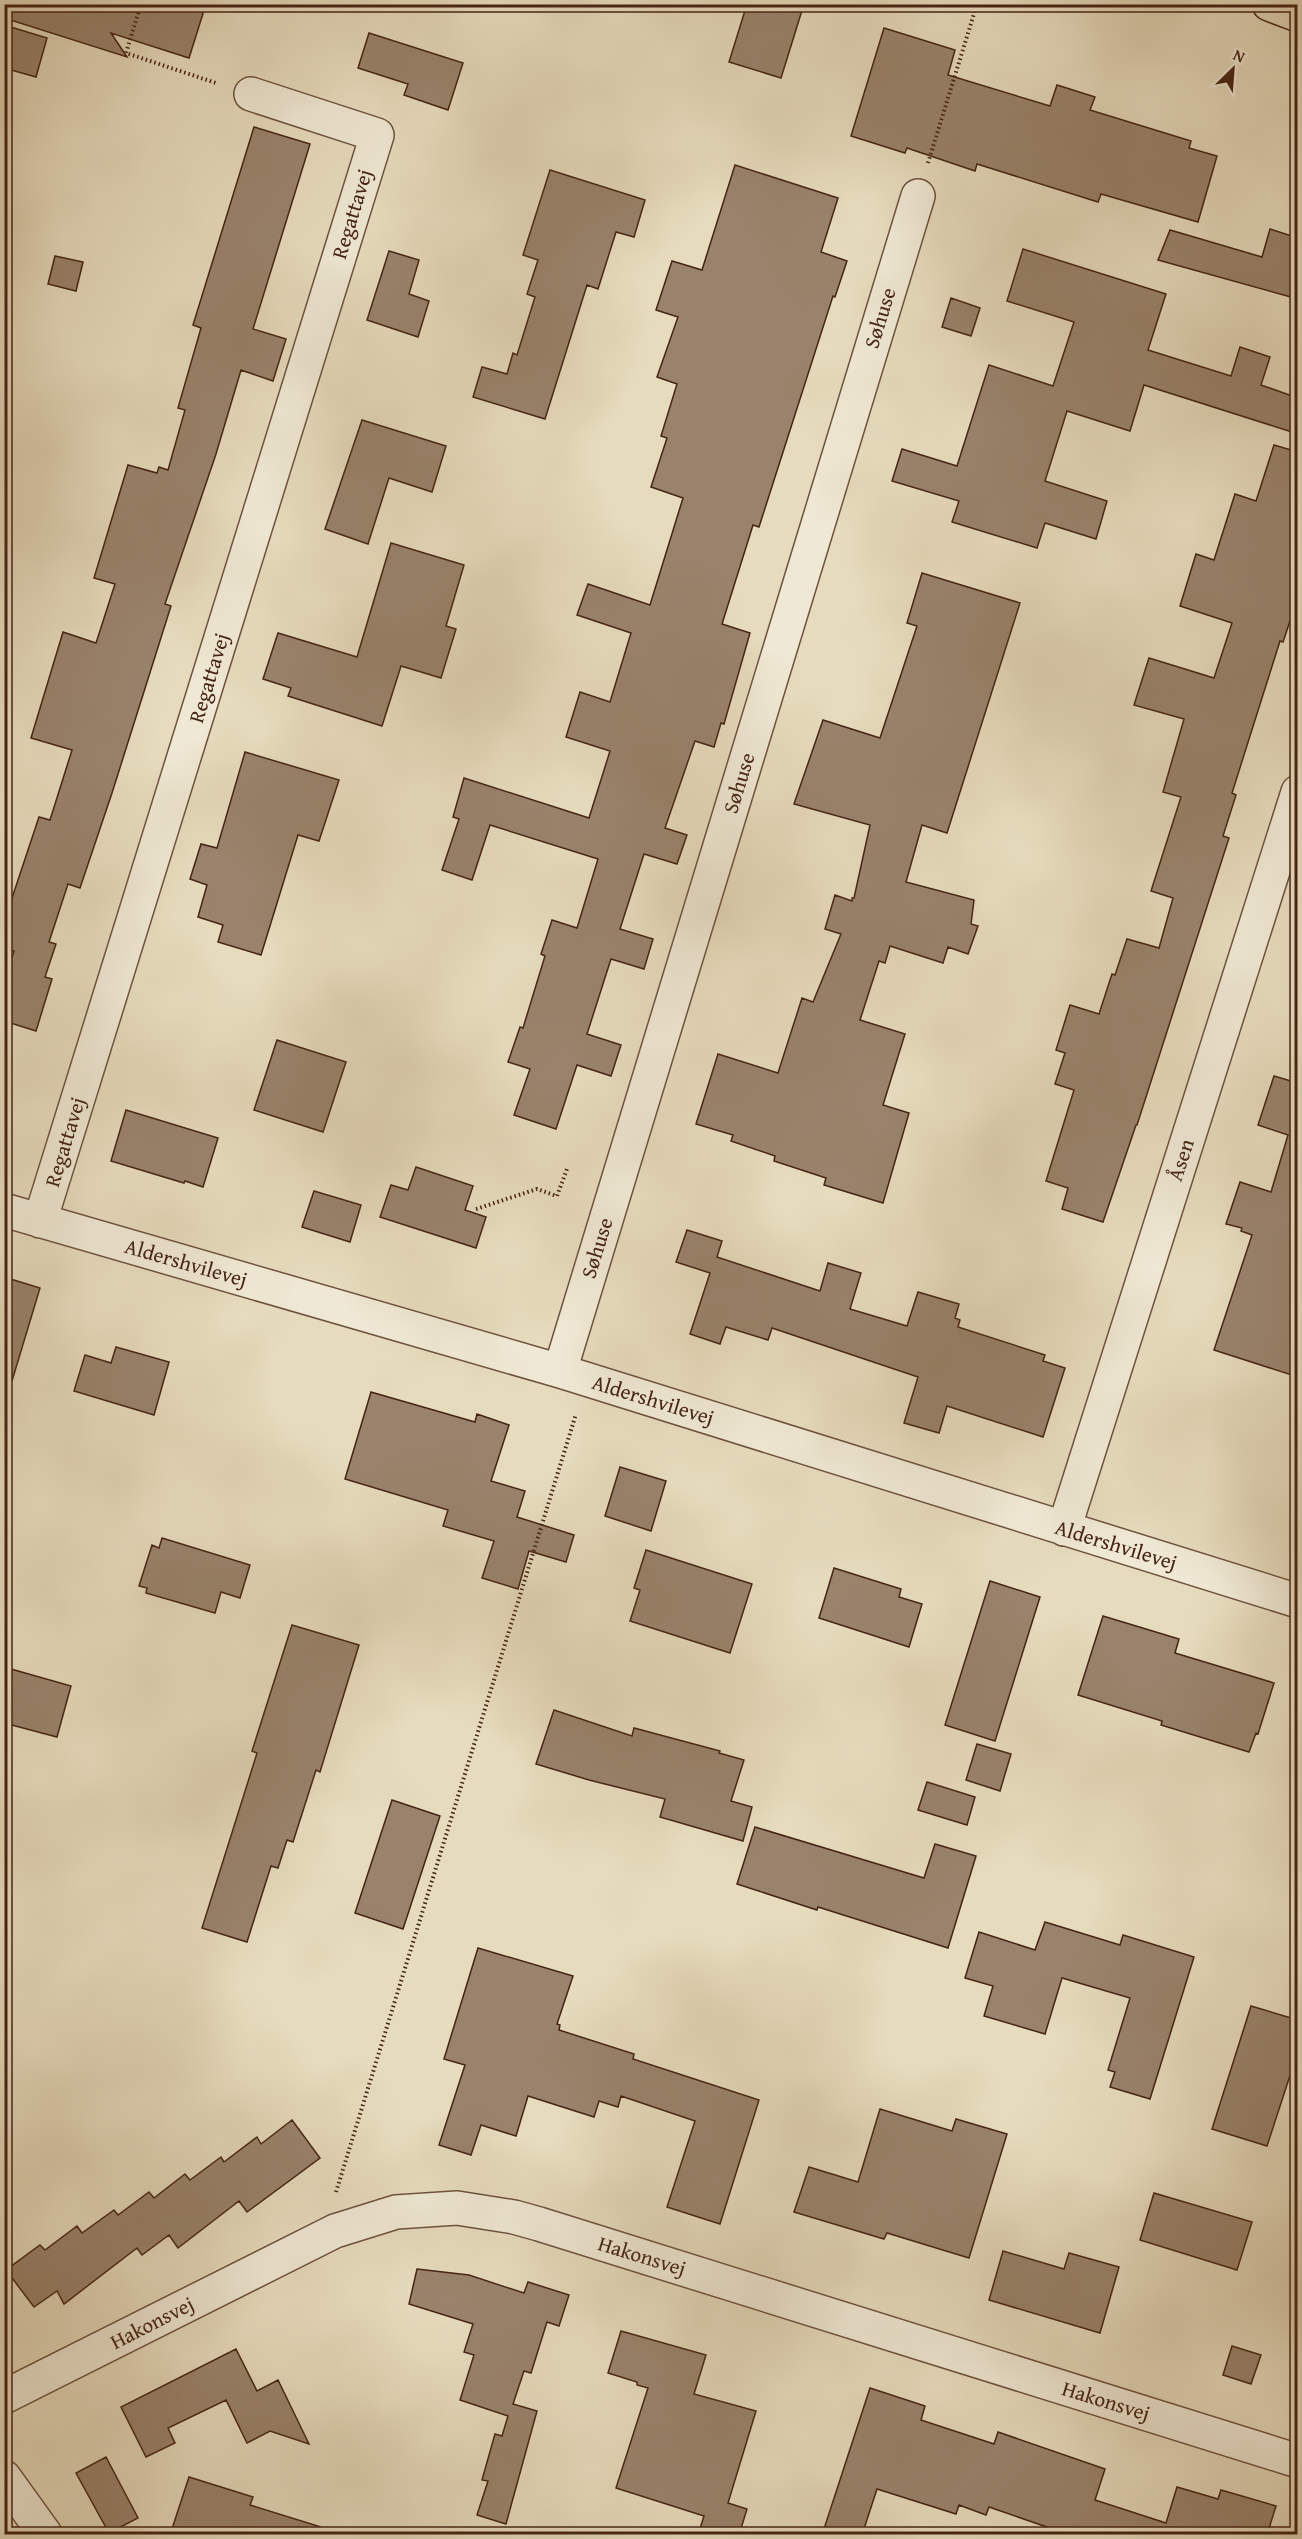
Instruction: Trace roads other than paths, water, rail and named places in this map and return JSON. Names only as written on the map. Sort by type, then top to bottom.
[{"type":"main road","points":[[1269,4],[1298,15]]},
{"type":"street","name":"Regattavej","points":[[40,1221],[377,135],[251,94]]},
{"type":"street","name":"Søhuse","points":[[574,1375],[918,196]]},
{"type":"street","name":"Åsen","points":[[1064,1529],[1298,792]]},
{"type":"street","name":"Aldershvilevej","points":[[4,1210],[574,1375],[1298,1601]]},
{"type":"street","name":"Hakonsvej","points":[[4,2397],[335,2232],[396,2212],[457,2208],[514,2217],[1298,2461]]},
{"type":"street","points":[[4,2477],[45,2535]]}]
